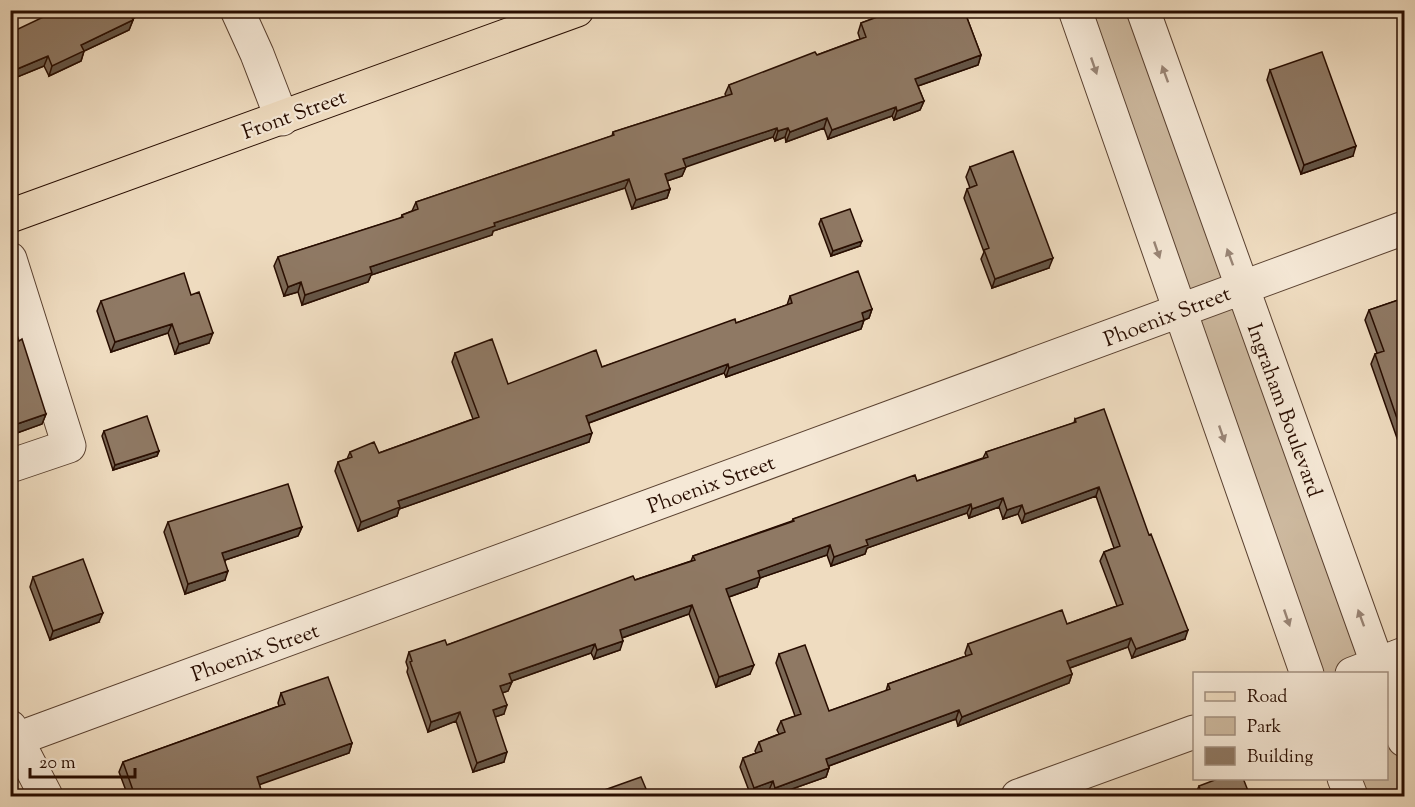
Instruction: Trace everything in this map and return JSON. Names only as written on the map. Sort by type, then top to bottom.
[{"type":"main road","name":"Front Street","points":[[10,216],[282,119],[523,20],[577,10]]},
{"type":"street","points":[[237,10],[282,119]]},
{"type":"street","points":[[1075,10],[1305,672]]},
{"type":"street","name":"Ingraham Boulevard","points":[[1143,10],[1380,671]]},
{"type":"street","name":"Phoenix Street","points":[[14,733],[1179,312],[1404,228]]},
{"type":"street","points":[[10,259],[69,446],[10,466]]},
{"type":"street","name":"Ingraham Boulevard","points":[[1388,694],[1404,740]]},
{"type":"street","points":[[1018,796],[1193,732]]},
{"type":"street","points":[[14,733],[46,796]]},
{"type":"street","points":[[1345,780],[1351,796]]},
{"type":"green space","points":[[1075,11],[1143,11],[1381,672],[1307,672]]},
{"type":"green space","points":[[1388,693],[1404,740],[1404,796],[1351,796],[1344,780],[1388,780]]},
{"type":"building","points":[[58,10],[132,10],[129,12],[133,20],[81,45],[84,51],[52,66],[48,56],[10,72],[10,22],[14,31]]},
{"type":"building","points":[[896,10],[964,10],[981,55],[915,79],[924,101],[897,111],[896,107],[832,130],[827,118],[790,132],[788,128],[778,131],[777,128],[683,159],[686,167],[665,174],[670,189],[636,200],[629,179],[370,267],[372,273],[305,295],[301,282],[288,287],[278,257],[403,217],[402,215],[418,209],[416,202],[614,135],[613,132],[732,94],[729,85],[815,52],[817,55],[866,37],[861,23]]},
{"type":"building","points":[[1322,52],[1356,146],[1304,165],[1270,70]]},
{"type":"building","points":[[1013,151],[1053,258],[995,279],[984,250],[989,248],[967,189],[977,185],[970,167]]},
{"type":"building","points":[[850,209],[862,241],[833,251],[821,219]]},
{"type":"building","points":[[858,271],[872,309],[862,313],[864,320],[729,368],[728,364],[586,416],[592,433],[398,501],[400,507],[361,522],[338,462],[352,457],[350,452],[374,442],[379,453],[479,417],[455,353],[492,339],[508,384],[596,350],[602,367],[735,319],[736,323],[792,303],[790,296]]},
{"type":"building","points":[[184,273],[191,295],[199,292],[213,333],[179,344],[172,324],[115,342],[101,301]]},
{"type":"building","points":[[1404,298],[1404,439],[1375,354],[1384,351],[1369,310]]},
{"type":"building","points":[[17,335],[19,341],[22,339],[46,414],[17,424],[10,407],[10,337]]},
{"type":"building","points":[[1104,409],[1149,535],[1151,534],[1188,630],[1136,649],[1131,638],[1067,661],[1072,674],[962,717],[959,710],[826,759],[829,768],[775,788],[773,781],[754,788],[743,758],[762,751],[759,742],[785,732],[781,721],[801,714],[779,654],[805,645],[829,711],[890,689],[888,684],[972,654],[968,644],[1062,610],[1067,624],[1123,604],[1104,552],[1120,546],[1099,487],[1025,514],[1022,505],[1007,510],[1003,498],[972,509],[971,504],[866,540],[868,545],[834,557],[830,545],[758,571],[760,577],[726,589],[754,665],[719,677],[692,605],[620,630],[623,641],[597,650],[595,644],[509,674],[512,682],[500,686],[507,705],[493,710],[507,752],[477,763],[460,712],[431,722],[410,662],[412,661],[409,652],[445,640],[447,645],[633,576],[635,580],[695,560],[693,556],[915,475],[917,481],[988,457],[986,452],[1076,422],[1075,419]]},
{"type":"building","points":[[147,416],[159,451],[115,465],[104,431]]},
{"type":"building","points":[[288,484],[302,527],[222,553],[228,571],[188,584],[168,522]]},
{"type":"building","points":[[83,559],[103,613],[53,631],[33,577]]},
{"type":"building","points":[[328,677],[352,743],[257,777],[263,796],[135,796],[123,762],[285,704],[281,693]]},
{"type":"building","points":[[641,777],[649,796],[597,796],[596,793]]},
{"type":"building","points":[[1215,780],[1244,780],[1250,796],[1192,796],[1201,793],[1199,786]]},
{"type":"building","points":[[424,792],[426,796],[412,796]]}]
